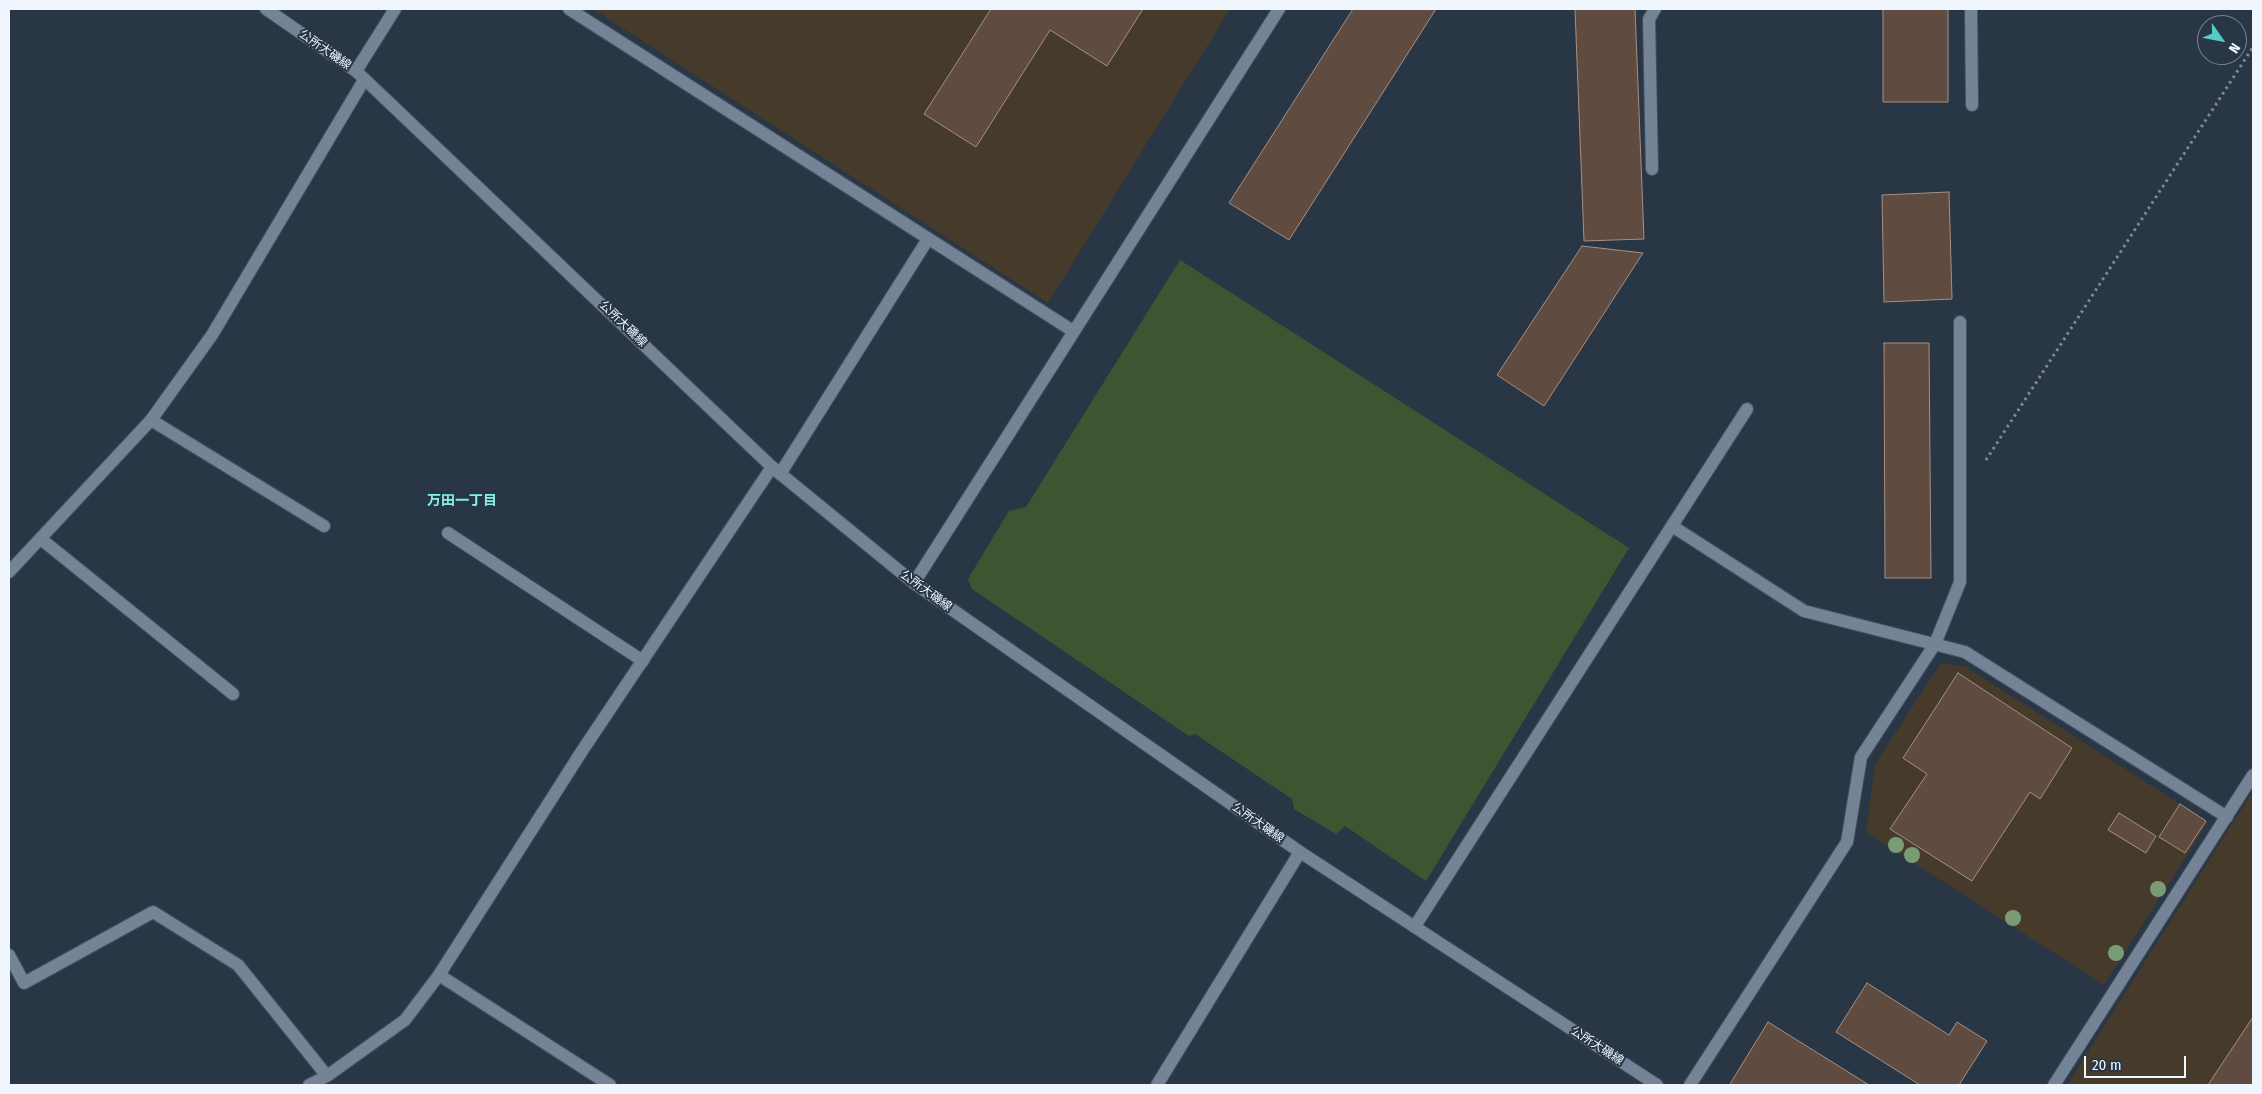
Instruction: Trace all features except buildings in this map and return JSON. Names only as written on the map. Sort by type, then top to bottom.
[{"type":"street","name":"公所大磯線","points":[[266,9],[360,76],[776,471],[914,583],[1300,852],[1657,1085]]},
{"type":"street","points":[[9,572],[151,420],[212,335],[360,76],[395,9]]},
{"type":"street","points":[[569,9],[1073,331]]},
{"type":"street","points":[[914,583],[1279,9]]},
{"type":"street","points":[[1652,169],[1649,19],[1655,9]]},
{"type":"street","points":[[1971,9],[1972,105]]},
{"type":"street","points":[[309,1085],[327,1076],[405,1020],[439,975],[582,750],[776,471],[928,239]]},
{"type":"street","points":[[1690,1085],[1847,842],[1861,757],[1935,644],[1960,582],[1960,322]]},
{"type":"street","points":[[1415,926],[1747,409]]},
{"type":"street","points":[[151,420],[324,526]]},
{"type":"street","points":[[1672,526],[1804,611],[1965,652],[2227,816]]},
{"type":"street","points":[[448,533],[643,661]]},
{"type":"street","points":[[41,538],[233,694]]},
{"type":"street","points":[[2054,1085],[2253,776]]},
{"type":"street","points":[[1157,1085],[1300,852]]},
{"type":"street","points":[[9,955],[24,983],[153,912],[238,966],[327,1076]]},
{"type":"street","points":[[439,975],[610,1085]]},
{"type":"path","points":[[1960,500],[2253,47]]},
{"type":"shaded area","points":[[593,9],[1230,9],[1048,303]]},
{"type":"shaded area","points":[[1941,663],[1966,667],[2208,822],[2104,985],[1866,832],[1875,764]]},
{"type":"shaded area","points":[[2253,791],[2253,1085],[2067,1085]]},
{"type":"green space","points":[[1180,260],[1629,548],[1426,881],[1345,826],[1336,834],[1294,809],[1292,799],[1195,734],[1189,736],[972,589],[968,579],[1009,511],[1026,507]]},
{"type":"district","name":"万田一丁目","points":[[462,501]]}]
